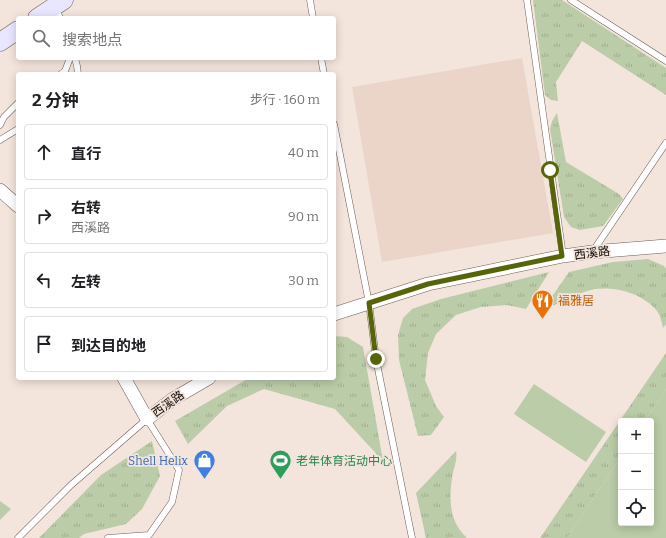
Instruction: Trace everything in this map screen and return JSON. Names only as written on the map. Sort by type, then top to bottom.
[{"type":"main road","points":[[42,16],[60,8]]},
{"type":"street","points":[[0,190],[16,204]]},
{"type":"street","name":"西溪路","points":[[336,313],[428,284],[562,256],[666,246]]},
{"type":"street","name":"西溪路","points":[[125,380],[147,419],[173,398],[204,380]]},
{"type":"lane","points":[[310,0],[313,16]]},
{"type":"lane","points":[[527,0],[562,256]]},
{"type":"lane","points":[[571,0],[666,61]]},
{"type":"lane","points":[[64,72],[69,60]]},
{"type":"lane","points":[[76,60],[78,72]]},
{"type":"lane","points":[[321,60],[324,72]]},
{"type":"lane","points":[[0,125],[4,117],[16,106]]},
{"type":"lane","points":[[0,140],[16,130]]},
{"type":"lane","points":[[336,134],[369,303],[376,359],[412,538]]},
{"type":"lane","points":[[592,252],[666,143]]},
{"type":"lane","points":[[18,538],[71,485],[147,419],[179,470],[172,502],[149,535],[108,538]]},
{"type":"shaded area","points":[[522,58],[553,233],[382,262],[352,87]]},
{"type":"green space","points":[[533,0],[562,0],[666,68],[666,95],[582,41],[556,82],[558,101],[551,100],[545,95]]},
{"type":"green space","points":[[557,113],[566,162],[619,194],[623,199],[603,226],[580,230],[571,227],[564,217],[550,129],[552,121]]},
{"type":"green space","points":[[648,259],[664,266],[666,269],[666,324],[663,328],[657,311],[651,304],[634,294],[615,289],[605,288],[587,291],[555,305],[544,308],[569,272],[613,262]]},
{"type":"green space","points":[[549,272],[526,309],[507,305],[481,307],[456,315],[436,334],[428,353],[425,380],[436,406],[444,417],[431,435],[418,436],[399,360],[398,335],[403,318],[412,309],[441,299]]},
{"type":"green space","points":[[336,336],[347,337],[363,347],[383,461],[335,409],[264,389],[227,406],[188,444],[175,421],[246,380],[336,380]]},
{"type":"green space","points":[[666,353],[666,389],[647,418],[622,418]]},
{"type":"green space","points":[[534,384],[606,432],[586,462],[514,414]]},
{"type":"green space","points":[[666,389],[666,538],[567,538],[618,462],[618,526],[654,526],[654,418],[647,418]]},
{"type":"green space","points":[[618,423],[618,462],[567,538],[540,538]]},
{"type":"green space","points":[[152,441],[160,476],[142,509],[126,524],[84,534],[79,538],[39,538],[101,475]]},
{"type":"green space","points":[[456,451],[451,486],[451,503],[457,525],[467,538],[426,538],[416,493]]},
{"type":"green space","points":[[0,501],[11,509],[0,520]]},
{"type":"place","name":"福雅居","points":[[542,320]]},
{"type":"place","name":"Shell Helix","points":[[204,480]]},
{"type":"place","name":"老年体育活动中心","points":[[280,480]]},
{"type":"route","points":[[376,359],[369,303],[428,284],[562,256],[550,170]]}]
